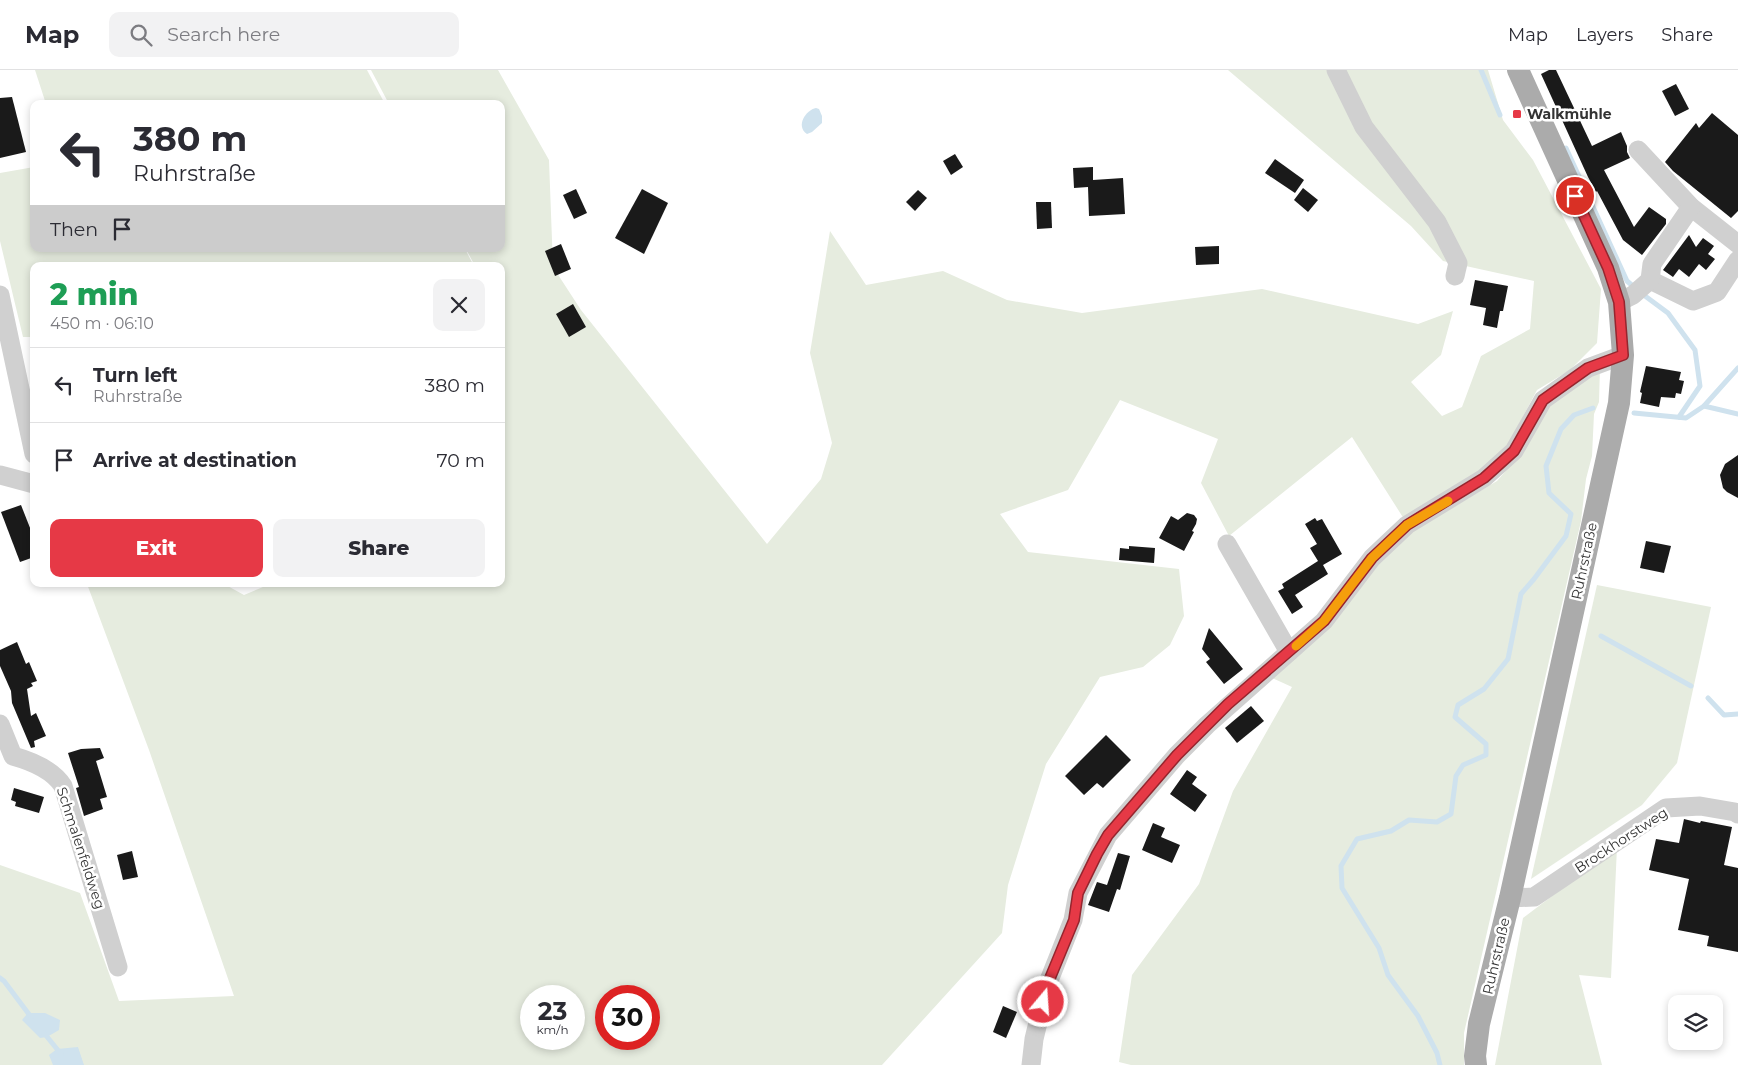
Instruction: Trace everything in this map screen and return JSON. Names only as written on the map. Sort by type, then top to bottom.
[{"type":"main road","name":"Ruhrstraße","points":[[1476,1065],[1475,1056],[1480,1024],[1510,898],[1618,403],[1626,299],[1608,268],[1518,70]]},
{"type":"street","points":[[1336,70],[1364,127],[1437,222],[1458,263],[1455,276]]},
{"type":"street","points":[[1638,150],[1691,207],[1738,244]]},
{"type":"street","points":[[1626,299],[1650,280],[1652,264],[1691,207]]},
{"type":"street","points":[[1650,280],[1693,301],[1717,292],[1738,260]]},
{"type":"street","points":[[0,295],[30,435]]},
{"type":"street","points":[[1031,1065],[1034,1039],[1048,983],[1074,920],[1078,893],[1108,835],[1177,755],[1228,704],[1324,621],[1372,558],[1407,525],[1484,478],[1514,451],[1543,400],[1588,368],[1623,355]]},
{"type":"street","points":[[0,475],[30,483]]},
{"type":"street","points":[[1227,544],[1289,652]]},
{"type":"street","name":"Schmalenfeldweg","points":[[0,724],[7,756],[33,762],[60,781],[63,786],[118,967]]},
{"type":"street","name":"Brockhorstweg","points":[[1510,898],[1534,897],[1666,808],[1700,806],[1738,814]]},
{"type":"shaded area","points":[[35,70],[367,70],[383,100],[45,100]]},
{"type":"shaded area","points":[[371,70],[498,70],[549,160],[553,267],[581,310],[767,544],[821,479],[832,443],[810,353],[830,231],[866,285],[943,271],[1007,300],[1082,313],[1262,289],[1418,324],[1453,311],[1441,355],[1411,382],[1442,416],[1462,407],[1481,356],[1530,329],[1534,281],[1443,261],[1411,226],[1228,70],[1488,70],[1503,120],[1533,160],[1601,289],[1597,343],[1570,370],[1537,390],[1509,443],[1484,468],[1404,519],[1352,437],[1229,536],[1201,483],[1218,439],[1120,400],[1068,490],[1000,514],[1028,552],[1179,569],[1184,616],[1170,645],[1143,667],[1100,677],[1046,764],[1008,885],[1002,933],[882,1065],[0,1065],[0,865],[80,893],[119,1001],[234,996],[149,750],[88,587],[229,587],[244,595],[263,587],[505,587],[505,262],[473,262],[468,252],[505,252],[505,100],[387,100]]},
{"type":"shaded area","points":[[30,168],[30,252],[467,252],[472,262],[30,262],[30,337],[23,337],[0,241],[0,173]]},
{"type":"shaded area","points":[[1600,367],[1599,402],[1594,414],[1592,456],[1586,479],[1581,521],[1464,1033],[1464,1065],[1131,1065],[1119,1062],[1132,975],[1199,884],[1233,791],[1292,687],[1270,677],[1407,535],[1497,481],[1522,452],[1549,405]]},
{"type":"shaded area","points":[[1597,585],[1711,607],[1677,763],[1642,805],[1531,879]]},
{"type":"shaded area","points":[[1617,847],[1611,978],[1579,975],[1602,1065],[1495,1065],[1523,918]]},
{"type":"water","points":[[812,109],[819,109],[822,116],[822,123],[807,134],[802,127],[803,119]]},
{"type":"water","points":[[28,1013],[45,1013],[60,1020],[59,1030],[47,1037],[40,1038],[22,1020]]},
{"type":"water","points":[[78,1047],[84,1065],[53,1065],[49,1055],[57,1049]]},
{"type":"building","points":[[1549,70],[1556,70],[1592,146],[1621,132],[1630,158],[1604,170],[1634,227],[1649,207],[1666,219],[1666,224],[1642,255],[1623,240],[1588,177],[1541,74]]},
{"type":"building","points":[[1676,84],[1689,109],[1675,116],[1662,91]]},
{"type":"building","points":[[12,97],[26,152],[0,158],[0,98]]},
{"type":"building","points":[[1712,113],[1738,135],[1738,211],[1731,218],[1673,171],[1665,162],[1696,123],[1699,128]]},
{"type":"building","points":[[955,154],[963,167],[951,175],[943,161]]},
{"type":"building","points":[[1275,159],[1304,180],[1295,193],[1265,173]]},
{"type":"building","points":[[1093,167],[1093,180],[1123,178],[1125,214],[1089,216],[1088,187],[1074,188],[1073,168]]},
{"type":"building","points":[[1303,188],[1318,200],[1308,212],[1294,200]]},
{"type":"building","points":[[576,189],[587,213],[574,219],[563,195]]},
{"type":"building","points":[[642,189],[668,203],[644,254],[615,238]]},
{"type":"building","points":[[918,190],[927,198],[915,211],[906,202]]},
{"type":"building","points":[[1036,202],[1051,202],[1052,228],[1037,229]]},
{"type":"building","points":[[1689,235],[1696,247],[1703,238],[1714,246],[1708,254],[1715,259],[1706,270],[1699,264],[1689,277],[1679,269],[1673,277],[1663,270]]},
{"type":"building","points":[[561,244],[571,269],[555,276],[545,251]]},
{"type":"building","points":[[1219,246],[1219,264],[1196,265],[1195,247]]},
{"type":"building","points":[[1475,280],[1508,286],[1497,328],[1483,325],[1486,308],[1470,305]]},
{"type":"building","points":[[573,304],[586,327],[569,337],[556,314]]},
{"type":"building","points":[[1646,366],[1681,372],[1679,380],[1684,381],[1681,394],[1676,393],[1675,398],[1661,397],[1659,407],[1640,403],[1642,393],[1640,392]]},
{"type":"building","points":[[1738,455],[1738,498],[1723,488],[1720,475],[1725,464]]},
{"type":"building","points":[[21,505],[30,528],[30,558],[20,562],[1,512]]},
{"type":"building","points":[[1187,513],[1194,515],[1197,519],[1192,531],[1194,532],[1184,551],[1159,538],[1171,516],[1178,520]]},
{"type":"building","points":[[1315,518],[1317,521],[1322,519],[1342,554],[1323,565],[1328,574],[1295,595],[1303,607],[1292,614],[1278,591],[1284,588],[1282,584],[1318,561],[1310,548],[1317,544],[1305,524]]},
{"type":"building","points":[[1646,541],[1671,546],[1664,573],[1640,568]]},
{"type":"building","points":[[1129,546],[1155,548],[1154,563],[1119,560],[1120,548],[1129,549]]},
{"type":"building","points":[[1209,628],[1243,669],[1224,684],[1206,662],[1210,659],[1202,649]]},
{"type":"building","points":[[17,642],[26,664],[29,662],[37,681],[31,683],[33,686],[27,689],[31,716],[36,713],[46,736],[34,741],[35,747],[31,748],[12,703],[11,691],[0,666],[0,650]]},
{"type":"building","points":[[1251,706],[1264,721],[1237,743],[1225,728]]},
{"type":"building","points":[[1106,735],[1131,760],[1103,788],[1097,783],[1084,795],[1065,776]]},
{"type":"building","points":[[100,748],[104,758],[96,761],[107,797],[100,799],[103,809],[84,816],[76,788],[79,787],[68,753],[81,749]]},
{"type":"building","points":[[1187,770],[1197,777],[1192,784],[1207,795],[1195,812],[1170,794]]},
{"type":"building","points":[[14,788],[44,797],[39,813],[15,806],[16,802],[11,800]]},
{"type":"building","points":[[1684,819],[1732,827],[1724,865],[1738,868],[1738,952],[1707,946],[1709,936],[1678,930],[1689,879],[1649,870],[1656,839],[1679,843]]},
{"type":"building","points":[[1153,823],[1165,828],[1161,837],[1180,845],[1172,863],[1142,850]]},
{"type":"building","points":[[132,851],[138,877],[123,880],[117,855]]},
{"type":"building","points":[[1118,853],[1130,856],[1120,890],[1117,889],[1109,912],[1088,905],[1097,882],[1107,885]]},
{"type":"building","points":[[1003,1006],[1017,1012],[1006,1038],[993,1032]]},
{"type":"waterway","points":[[1481,70],[1500,115]]},
{"type":"waterway","points":[[1566,148],[1627,281],[1634,287]]},
{"type":"waterway","points":[[1641,293],[1668,313],[1695,350],[1700,386],[1679,417]]},
{"type":"waterway","points":[[1634,413],[1686,418],[1704,406],[1738,368]]},
{"type":"waterway","points":[[1704,406],[1738,414]]},
{"type":"waterway","points":[[1440,1065],[1437,1053],[1418,1016],[1388,975],[1379,948],[1342,888],[1341,866],[1357,839],[1391,831],[1409,820],[1437,822],[1451,814],[1456,776],[1463,765],[1486,755],[1486,744],[1455,717],[1458,705],[1484,689],[1508,659],[1521,594],[1566,536],[1571,514],[1549,493],[1546,466],[1561,429],[1574,415],[1593,408]]},
{"type":"waterway","points":[[1601,636],[1691,686]]},
{"type":"waterway","points":[[1708,698],[1724,715],[1738,714]]},
{"type":"waterway","points":[[0,978],[31,1017]]},
{"type":"waterway","points":[[44,1033],[61,1054]]},
{"type":"slow traffic","points":[[1296,646],[1324,621],[1372,558],[1407,525],[1448,501]]},
{"type":"place","name":"Walkmühle","points":[[1517,114]]},
{"type":"route","points":[[1043,1002],[1048,983],[1074,920],[1078,893],[1097,854],[1108,835],[1177,755],[1228,704],[1324,621],[1372,558],[1407,525],[1484,478],[1514,451],[1543,400],[1588,368],[1623,355],[1619,302],[1608,268],[1575,196]]}]
